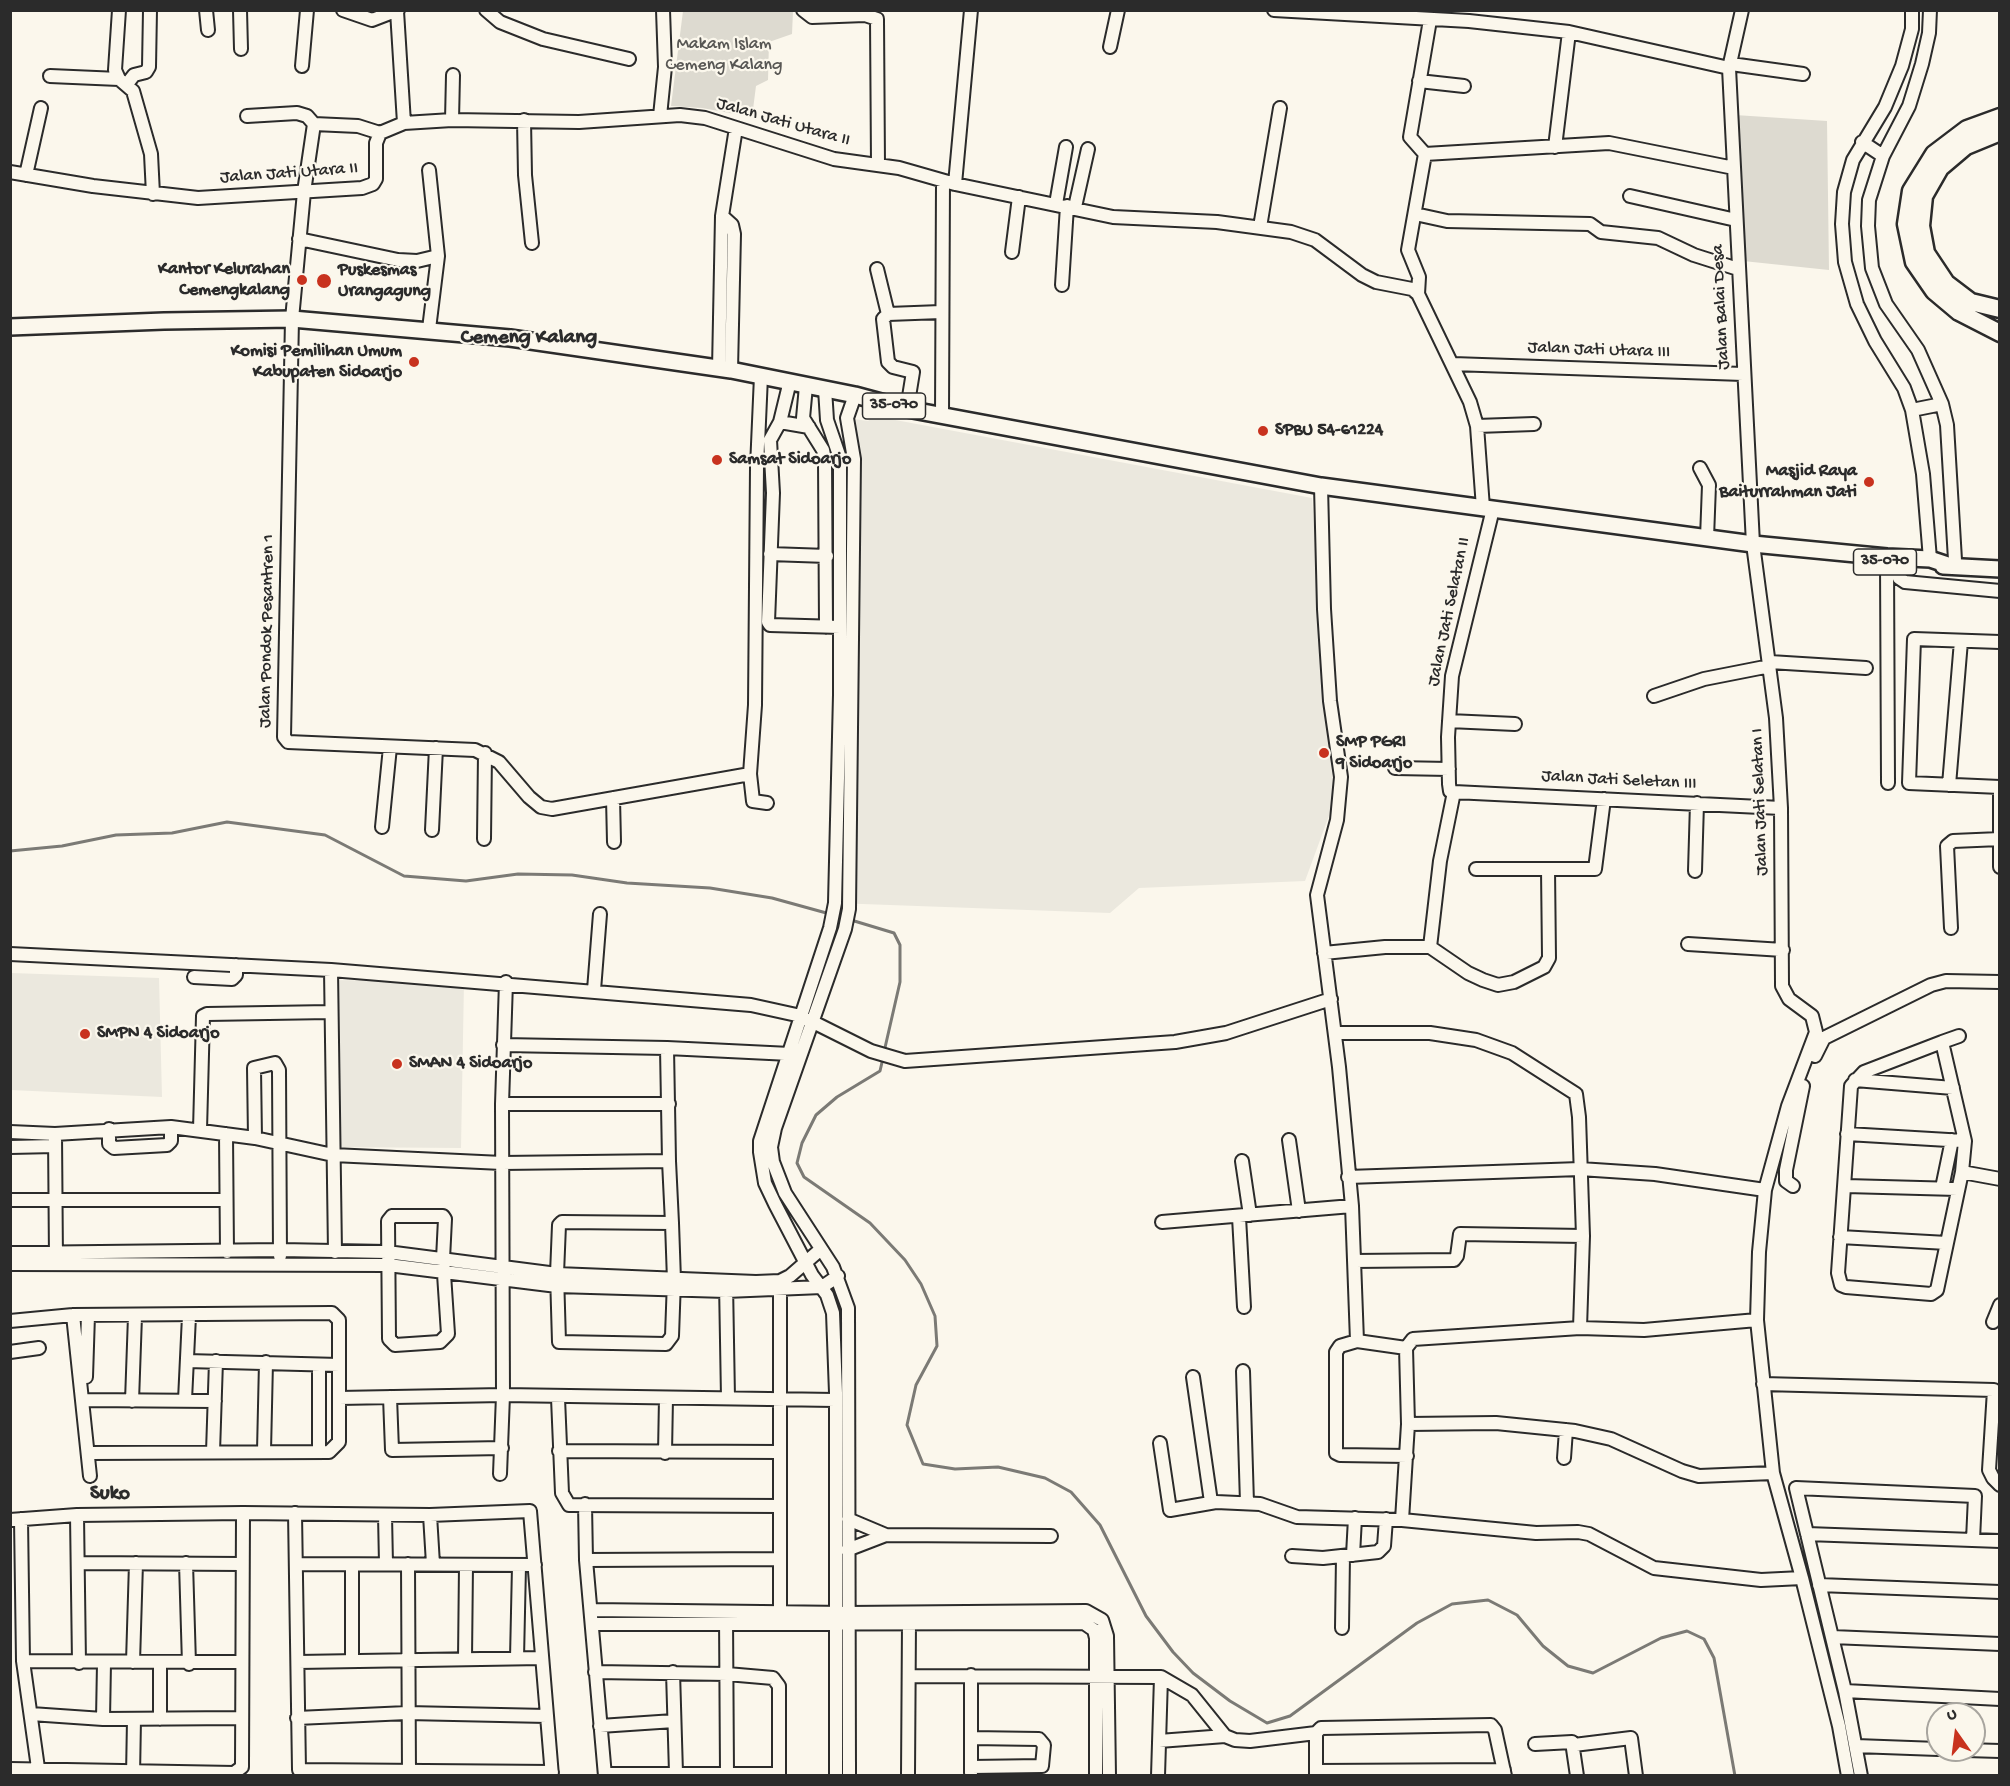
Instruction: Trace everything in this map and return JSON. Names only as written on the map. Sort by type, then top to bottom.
[{"type":"highway","points":[[2000,117],[1967,129],[1934,154],[1915,183],[1908,203],[1906,224],[1914,261],[1934,291],[1959,312],[2000,333]]},
{"type":"highway","points":[[2000,132],[1976,140],[1948,160],[1928,186],[1921,215],[1926,253],[1946,283],[1971,302],[2000,309]]},
{"type":"main road","name":"35-070","points":[[10,327],[292,319],[429,329],[510,338],[725,369],[855,395],[942,416],[1321,486],[1754,544],[1930,559]]},
{"type":"main road","name":"35-070","points":[[1774,546],[1781,551],[1891,562],[2000,564]]},
{"type":"main road","points":[[1930,559],[1953,563]]},
{"type":"main road","name":"35-070","points":[[1953,563],[2000,569]]},
{"type":"street","points":[[119,10],[115,70],[133,92],[151,154],[153,194]]},
{"type":"street","points":[[50,76],[123,82],[134,75],[146,72],[149,67],[150,10]]},
{"type":"street","points":[[206,10],[208,30]]},
{"type":"street","points":[[240,10],[241,49]]},
{"type":"street","points":[[302,66],[307,10]]},
{"type":"street","points":[[343,10],[372,20],[397,11],[404,123]]},
{"type":"street","points":[[486,10],[500,22],[543,39],[629,59]]},
{"type":"street","points":[[660,116],[665,62],[663,10]]},
{"type":"street","points":[[803,10],[812,17],[874,16],[879,23],[878,165]]},
{"type":"street","points":[[1110,47],[1118,10]]},
{"type":"street","points":[[1274,10],[1430,20],[1469,16],[1569,32],[1730,66],[1803,74]]},
{"type":"street","name":"Jalan Balai Desa","points":[[1742,10],[1730,66],[1743,374],[1754,544]]},
{"type":"street","points":[[1912,10],[1912,29],[1902,66],[1885,107],[1852,160],[1844,192],[1842,224],[1845,262],[1857,304],[1875,341],[1904,388],[1912,410],[1923,474],[1930,559]]},
{"type":"street","points":[[1929,10],[1929,33],[1909,106],[1883,156],[1869,200],[1872,268],[1886,304],[1918,350],[1942,404],[1947,425],[1953,563]]},
{"type":"street","points":[[942,416],[941,312],[949,182],[970,14]]},
{"type":"street","points":[[1425,154],[1410,137],[1430,20]]},
{"type":"street","points":[[1555,147],[1569,32]]},
{"type":"street","points":[[452,120],[453,75]]},
{"type":"street","points":[[1419,81],[1464,86]]},
{"type":"street","points":[[26,175],[41,108]]},
{"type":"street","points":[[1260,227],[1280,108]]},
{"type":"street","points":[[247,116],[297,113],[307,116],[314,124],[358,126],[380,133]]},
{"type":"street","name":"Jalan Jati Utara II","points":[[10,171],[153,194],[198,198],[362,188],[373,184],[376,180],[376,142],[380,133],[404,123],[452,120],[579,122],[660,116],[705,118],[834,159],[916,172],[949,182],[1066,205],[1113,217],[1217,222],[1292,232],[1315,240],[1362,275],[1376,282],[1412,289],[1418,294]]},
{"type":"street","points":[[524,120],[526,187],[532,243]]},
{"type":"street","name":"Jalan Pondok Pesantren 1","points":[[314,124],[298,239],[292,319],[284,737],[288,742],[436,748],[485,753]]},
{"type":"street","points":[[725,369],[722,216],[736,128]]},
{"type":"street","points":[[1862,142],[1883,156]]},
{"type":"street","points":[[1425,154],[1609,143],[1734,168]]},
{"type":"street","points":[[1062,285],[1066,147]]},
{"type":"street","points":[[1066,205],[1088,149]]},
{"type":"street","points":[[1425,154],[1408,250],[1419,277],[1418,294],[1470,402],[1477,426],[1488,508]]},
{"type":"street","points":[[429,170],[438,256],[429,329]]},
{"type":"street","points":[[1630,196],[1736,220]]},
{"type":"street","points":[[1012,252],[1019,197]]},
{"type":"street","points":[[1415,214],[1447,221],[1590,224],[1601,232],[1658,238],[1694,255],[1738,269]]},
{"type":"street","points":[[298,239],[398,260],[417,261],[438,256]]},
{"type":"street","points":[[877,269],[888,314]]},
{"type":"street","points":[[908,409],[913,372],[892,368],[888,362],[883,319],[888,314],[941,312]]},
{"type":"street","name":"Jalan Jati Utara III","points":[[1453,364],[1743,374]]},
{"type":"street","points":[[761,376],[757,467],[755,705],[750,774],[753,801],[767,803]]},
{"type":"street","points":[[790,381],[780,422],[770,440],[773,493],[768,617],[770,625],[826,627],[854,619]]},
{"type":"street","points":[[807,386],[802,414],[825,460],[826,627]]},
{"type":"street","points":[[825,389],[827,420],[840,458],[840,623],[847,695],[851,863],[849,909],[845,929],[813,1022],[760,1141],[761,1166],[775,1204],[822,1287],[833,1313],[841,1618],[849,1776]]},
{"type":"street","points":[[791,1069],[790,1054],[830,928],[835,903],[847,695],[854,619],[854,459],[847,418],[855,395]]},
{"type":"street","points":[[1912,410],[1942,404]]},
{"type":"street","points":[[780,422],[809,427]]},
{"type":"street","points":[[1477,426],[1534,424]]},
{"type":"street","points":[[1700,468],[1709,485],[1707,538]]},
{"type":"street","points":[[1321,486],[1324,609],[1330,701],[1341,777],[1337,820],[1317,895],[1336,1033],[1352,1206],[1358,1341]]},
{"type":"street","name":"Jalan Jati Selatan II","points":[[1454,792],[1450,791],[1449,769],[1452,676],[1488,508]]},
{"type":"street","name":"Jalan Jati Selatan I","points":[[1754,544],[1776,718],[1781,807],[1782,986],[1789,999],[1814,1020],[1816,1032],[1788,1106],[1765,1190]]},
{"type":"street","points":[[770,554],[827,556]]},
{"type":"street","points":[[1891,562],[1899,578],[1905,582],[2000,591]]},
{"type":"street","points":[[1888,783],[1891,562]]},
{"type":"street","points":[[2000,642],[1914,639],[1909,783],[2000,787],[2000,867]]},
{"type":"street","points":[[1949,785],[1961,641]]},
{"type":"street","points":[[1654,696],[1704,679],[1770,664],[1866,668]]},
{"type":"street","points":[[1449,721],[1515,724]]},
{"type":"street","points":[[382,827],[390,747]]},
{"type":"street","points":[[432,830],[436,748]]},
{"type":"street","points":[[485,753],[499,762],[529,797],[541,807],[561,809],[750,774]]},
{"type":"street","points":[[484,839],[485,753]]},
{"type":"street","points":[[1395,768],[1449,769]]},
{"type":"street","points":[[1430,947],[1440,861],[1454,792]]},
{"type":"street","name":"Jalan Jati Seletan III","points":[[1454,792],[1781,807]]},
{"type":"street","points":[[613,798],[614,842]]},
{"type":"street","points":[[1476,869],[1595,869],[1604,799]]},
{"type":"street","points":[[1695,871],[1697,803]]},
{"type":"street","points":[[1952,928],[1947,846],[1953,841],[1999,839]]},
{"type":"street","points":[[836,863],[851,863]]},
{"type":"street","points":[[1324,954],[1385,947],[1430,947],[1468,973],[1498,985],[1514,982],[1544,967],[1549,958],[1548,869]]},
{"type":"street","points":[[594,990],[600,914]]},
{"type":"street","points":[[1688,944],[1783,950]]},
{"type":"street","points":[[10,954],[331,970],[506,982],[751,1005],[801,1016],[871,1051],[897,1060],[1174,1042],[1226,1033],[1331,999]]},
{"type":"street","points":[[194,977],[232,979],[236,975],[236,965]]},
{"type":"street","points":[[331,970],[335,1252]]},
{"type":"street","points":[[1793,1186],[1786,1181],[1786,1170],[1795,1121],[1808,1070],[1824,1038],[1931,985],[1946,981],[2000,982]]},
{"type":"street","points":[[500,1474],[504,1274],[502,1104],[506,982]]},
{"type":"street","points":[[200,1130],[202,1016],[207,1014],[330,1012]]},
{"type":"street","points":[[1336,1033],[1430,1033],[1463,1036],[1512,1053],[1576,1094],[1583,1236],[1580,1328]]},
{"type":"street","points":[[1942,1042],[1953,1088],[1962,1172],[1937,1290],[1931,1294],[1841,1285],[1838,1273],[1846,1186],[1849,1094],[1855,1080],[1864,1072],[1959,1035]]},
{"type":"street","points":[[503,1045],[667,1048],[790,1054]]},
{"type":"street","points":[[667,1048],[674,1285],[672,1336],[666,1344],[563,1343],[558,1339],[558,1230],[562,1222],[672,1223]]},
{"type":"street","points":[[255,1138],[254,1068],[275,1063],[279,1070],[280,1263]]},
{"type":"street","points":[[1855,1080],[1953,1088]]},
{"type":"street","points":[[781,1095],[771,1147],[773,1162],[785,1193],[838,1276],[848,1308],[848,1519],[841,1618],[836,1776]]},
{"type":"street","points":[[502,1104],[669,1104]]},
{"type":"street","points":[[109,1129],[109,1144],[114,1148],[167,1145],[171,1141],[171,1127]]},
{"type":"street","points":[[10,1147],[109,1129],[171,1127],[255,1138],[333,1155],[502,1163],[669,1161]]},
{"type":"street","points":[[10,1132],[55,1140]]},
{"type":"street","points":[[226,1134],[227,1252]]},
{"type":"street","points":[[1847,1134],[1958,1140]]},
{"type":"street","points":[[55,1140],[56,1258]]},
{"type":"street","points":[[1289,1140],[1299,1210]]},
{"type":"street","points":[[1942,1188],[1958,1140]]},
{"type":"street","points":[[1242,1161],[1244,1307]]},
{"type":"street","points":[[1348,1177],[1580,1169],[1655,1174],[1765,1190],[1759,1252],[1757,1320],[1773,1473],[1839,1726],[1848,1776]]},
{"type":"street","points":[[1962,1172],[2000,1179]]},
{"type":"street","points":[[1846,1186],[1957,1189]]},
{"type":"street","points":[[10,1200],[226,1200]]},
{"type":"street","points":[[1162,1222],[1352,1206]]},
{"type":"street","points":[[442,1216],[445,1221],[443,1265],[448,1334],[445,1340],[395,1345],[389,1339],[388,1265],[389,1217],[442,1216]]},
{"type":"street","points":[[1354,1261],[1454,1260],[1457,1256],[1460,1234],[1583,1236]]},
{"type":"street","points":[[1840,1238],[1947,1243]]},
{"type":"street","points":[[780,1612],[782,1398],[780,1285],[821,1249]]},
{"type":"street","points":[[10,1264],[56,1258],[280,1250],[387,1252],[443,1265],[557,1280],[726,1287],[780,1285],[822,1287],[838,1276]]},
{"type":"street","points":[[10,1253],[56,1258],[443,1265]]},
{"type":"street","points":[[726,1287],[728,1398]]},
{"type":"street","points":[[1993,1322],[2000,1305]]},
{"type":"street","points":[[14,1319],[88,1315],[189,1316],[332,1313],[339,1320],[339,1442],[336,1448],[329,1452],[89,1452]]},
{"type":"street","points":[[83,1396],[86,1377],[88,1315]]},
{"type":"street","points":[[74,1316],[90,1476]]},
{"type":"street","points":[[132,1401],[135,1316]]},
{"type":"street","points":[[185,1400],[189,1316]]},
{"type":"street","points":[[1402,1520],[1408,1424],[1406,1348],[1413,1339],[1580,1328],[1644,1330],[1757,1320]]},
{"type":"street","points":[[1406,1348],[1358,1341],[1340,1346],[1336,1352],[1336,1453],[1340,1455],[1407,1456]]},
{"type":"street","points":[[10,1352],[39,1348]]},
{"type":"street","points":[[187,1360],[339,1365]]},
{"type":"street","points":[[213,1452],[216,1361]]},
{"type":"street","points":[[264,1451],[266,1362]]},
{"type":"street","points":[[319,1365],[319,1451]]},
{"type":"street","points":[[1243,1371],[1247,1503]]},
{"type":"street","points":[[1193,1377],[1211,1502]]},
{"type":"street","points":[[1763,1384],[1994,1390],[1989,1470],[2000,1485]]},
{"type":"street","points":[[339,1398],[503,1395],[558,1398],[782,1398],[836,1396],[849,1393]]},
{"type":"street","points":[[83,1396],[132,1401],[215,1401]]},
{"type":"street","points":[[390,1397],[392,1450],[502,1448]]},
{"type":"street","points":[[558,1398],[559,1451],[565,1499],[569,1505],[780,1506]]},
{"type":"street","points":[[665,1453],[666,1398]]},
{"type":"street","points":[[835,1415],[849,1415]]},
{"type":"street","points":[[1408,1424],[1496,1423],[1566,1430],[1611,1439],[1682,1471],[1699,1476],[1773,1473]]},
{"type":"street","points":[[1564,1458],[1566,1430]]},
{"type":"street","points":[[1160,1443],[1170,1510],[1211,1502],[1247,1503],[1260,1504],[1297,1517],[1402,1520],[1536,1533],[1578,1532],[1589,1534],[1654,1568],[1761,1580],[1802,1578]]},
{"type":"street","points":[[559,1451],[780,1452]]},
{"type":"street","points":[[1861,1776],[1845,1691],[1796,1488],[1975,1496],[1973,1540]]},
{"type":"street","points":[[585,1504],[586,1560],[595,1672],[605,1775],[779,1774],[779,1686],[773,1678],[673,1672],[595,1672]]},
{"type":"street","points":[[38,1768],[23,1661],[16,1520],[77,1515],[295,1513],[430,1515],[530,1511],[552,1774],[299,1770],[295,1513]]},
{"type":"street","points":[[10,1769],[38,1768],[133,1773],[234,1773],[242,1767],[243,1513]]},
{"type":"street","points":[[77,1515],[80,1663]]},
{"type":"street","points":[[385,1515],[386,1564]]},
{"type":"street","points":[[430,1515],[433,1564]]},
{"type":"street","points":[[1342,1628],[1348,1555],[1355,1518]]},
{"type":"street","points":[[848,1519],[886,1534],[1051,1536]]},
{"type":"street","points":[[1292,1556],[1348,1555],[1382,1550],[1386,1519]]},
{"type":"street","points":[[847,1550],[886,1534]]},
{"type":"street","points":[[1807,1534],[2000,1541]]},
{"type":"street","points":[[586,1560],[780,1559]]},
{"type":"street","points":[[78,1563],[242,1564]]},
{"type":"street","points":[[133,1662],[136,1563]]},
{"type":"street","points":[[186,1563],[189,1664]]},
{"type":"street","points":[[296,1564],[535,1565]]},
{"type":"street","points":[[352,1564],[352,1661]]},
{"type":"street","points":[[408,1564],[406,1661],[408,1772]]},
{"type":"street","points":[[465,1659],[466,1565]]},
{"type":"street","points":[[517,1659],[519,1566]]},
{"type":"street","points":[[1820,1585],[2000,1592]]},
{"type":"street","points":[[591,1610],[726,1618],[780,1612],[909,1622],[1084,1623],[1094,1630],[1102,1676],[1109,1776]]},
{"type":"street","points":[[592,1624],[726,1618],[841,1618],[1086,1611],[1102,1620],[1107,1636],[1102,1676],[1096,1776]]},
{"type":"street","points":[[726,1618],[727,1773]]},
{"type":"street","points":[[908,1776],[909,1622]]},
{"type":"street","points":[[1832,1637],[2000,1644]]},
{"type":"street","points":[[298,1662],[542,1658]]},
{"type":"street","points":[[23,1661],[189,1664],[241,1662]]},
{"type":"street","points":[[104,1663],[104,1719]]},
{"type":"street","points":[[160,1663],[160,1719]]},
{"type":"street","points":[[673,1672],[676,1773]]},
{"type":"street","points":[[909,1676],[1161,1677],[1192,1695],[1225,1736]]},
{"type":"street","points":[[970,1738],[1039,1739],[1044,1745],[1042,1771],[970,1771],[970,1738],[971,1676]]},
{"type":"street","points":[[1158,1776],[1161,1677]]},
{"type":"street","points":[[1845,1691],[2000,1699]]},
{"type":"street","points":[[297,1718],[407,1713],[547,1716]]},
{"type":"street","points":[[31,1714],[104,1719],[241,1718]]},
{"type":"street","points":[[133,1773],[134,1719]]},
{"type":"street","points":[[600,1726],[675,1721]]},
{"type":"street","points":[[1159,1741],[1225,1736],[1250,1741],[1316,1733],[1321,1728],[1491,1725],[1495,1730],[1504,1773],[1316,1773],[1316,1733]]},
{"type":"street","points":[[1535,1744],[1571,1742],[1574,1745],[1631,1738],[1635,1776]]},
{"type":"street","points":[[1574,1745],[1577,1776]]},
{"type":"street","points":[[1856,1746],[1926,1749]]},
{"type":"shaded area","points":[[874,416],[1312,498],[1334,802],[1305,881],[1139,888],[1110,913],[835,903],[851,467],[847,418],[868,421]]},
{"type":"shaded area","name":"SMPN 4 Sidoarjo","points":[[11,973],[159,978],[162,1097],[11,1090]]},
{"type":"shaded area","name":"SMAN 4 Sidoarjo","points":[[332,980],[464,982],[461,1148],[329,1147]]},
{"type":"green space","name":"Makam Islam Cemeng Kalang","points":[[683,11],[793,11],[792,34],[769,42],[768,80],[756,86],[752,117],[702,108],[671,106]]},
{"type":"green space","points":[[1735,115],[1827,121],[1829,270],[1743,261]]},
{"type":"waterway","points":[[10,851],[62,846],[116,835],[172,833],[227,822],[325,835],[404,876],[466,881],[518,874],[572,875],[627,883],[710,888],[772,898],[830,914]]},
{"type":"waterway","points":[[851,920],[894,933],[900,945],[900,982],[884,1052]]},
{"type":"waterway","points":[[883,1058],[880,1071],[837,1097],[816,1115],[802,1143],[797,1163],[804,1177],[870,1223],[905,1260],[921,1284],[935,1316],[937,1346],[916,1385],[907,1425],[923,1464],[955,1469],[998,1467],[1045,1478],[1071,1492],[1100,1525],[1146,1616],[1173,1652],[1193,1673],[1230,1701],[1267,1723],[1290,1716],[1417,1623],[1452,1604],[1488,1600],[1517,1615],[1543,1646],[1568,1666],[1593,1673],[1661,1638],[1687,1631],[1704,1639],[1714,1658],[1735,1776]]},
{"type":"place","name":"Kantor Kelurahan Cemengkalang","points":[[302,280]]},
{"type":"place","name":"Puskesmas Urangagung","points":[[324,281]]},
{"type":"place","name":"Komisi Pemilihan Umum Kabupaten Sidoarjo","points":[[414,362]]},
{"type":"place","name":"SPBU 54-61224","points":[[1263,431]]},
{"type":"place","name":"Samsat Sidoarjo","points":[[717,460]]},
{"type":"place","name":"Masjid Raya Baiturrahman Jati","points":[[1869,482]]},
{"type":"place","name":"SMP PGRI 9 Sidoarjo","points":[[1324,753]]},
{"type":"place","name":"SMPN 4 Sidoarjo","points":[[85,1034]]},
{"type":"place","name":"SMAN 4 Sidoarjo","points":[[397,1064]]},
{"type":"district","name":"Cemeng Kalang","points":[[529,339]]},
{"type":"district","name":"Suko","points":[[110,1495]]}]
